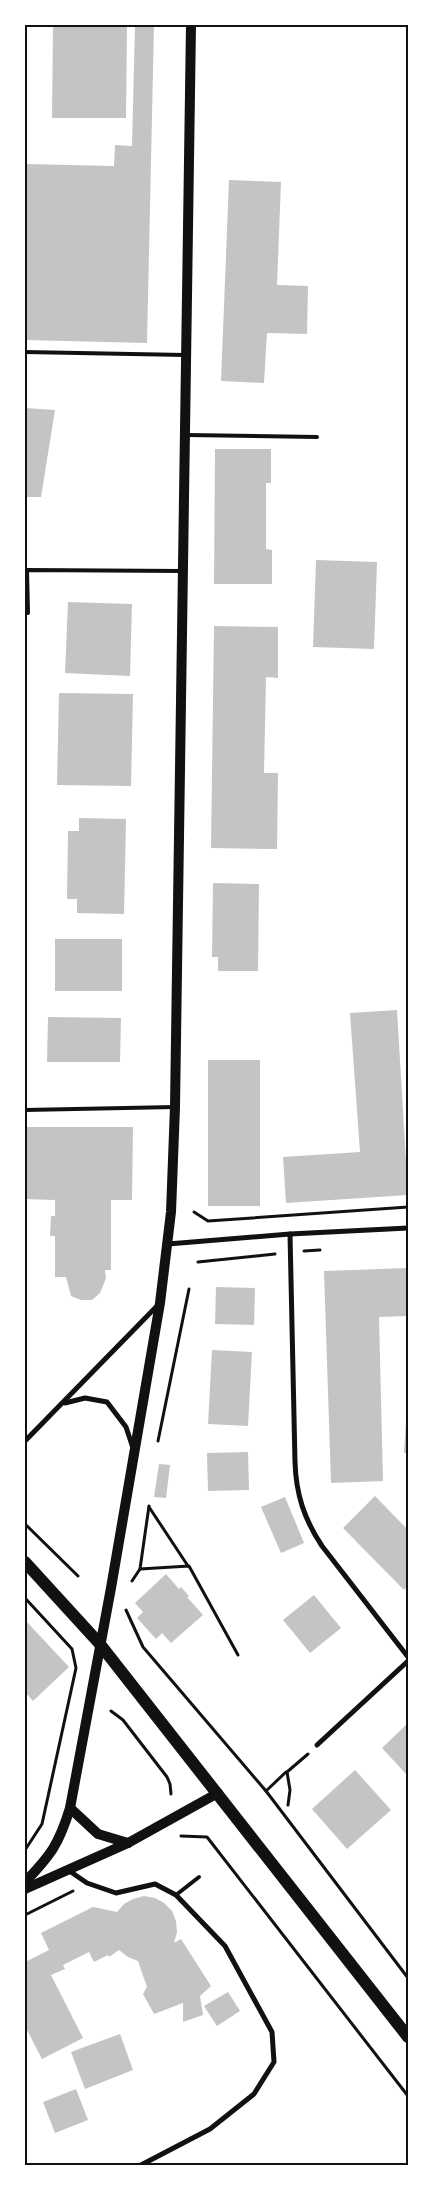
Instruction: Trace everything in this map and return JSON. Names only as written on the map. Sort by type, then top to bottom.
[{"type":"main road","points":[[25,1882],[48,1858],[62,1836],[70,1808],[135,1453],[168,1244],[175,1107],[191,25]]},
{"type":"main road","points":[[25,1562],[100,1643],[408,2037]]},
{"type":"main road","points":[[25,1890],[128,1842],[218,1793]]},
{"type":"main road","points":[[70,1808],[98,1834],[128,1842]]},
{"type":"street","points":[[168,1244],[290,1234],[408,1228]]},
{"type":"street","points":[[290,1234],[295,1462],[296,1485],[301,1506],[309,1526],[322,1546],[408,1657]]},
{"type":"street","points":[[25,1441],[160,1303]]},
{"type":"street","points":[[64,1403],[85,1398],[107,1402],[126,1427],[135,1453]]},
{"type":"street","points":[[317,1746],[408,1661]]},
{"type":"street","points":[[68,1870],[87,1883],[116,1893],[155,1884],[176,1895],[226,1946],[272,2032],[274,2062],[254,2094],[210,2129],[141,2165]]},
{"type":"lane","points":[[25,352],[185,355]]},
{"type":"lane","points":[[184,435],[317,437]]},
{"type":"lane","points":[[25,613],[28,613],[27,570],[182,570]]},
{"type":"lane","points":[[25,1110],[175,1107]]},
{"type":"lane","points":[[176,1895],[200,1877]]},
{"type":"path","points":[[194,1212],[208,1221],[408,1208]]},
{"type":"path","points":[[158,1441],[188,1289]]},
{"type":"path","points":[[130,1584],[140,1569],[149,1506],[189,1566],[238,1655]]},
{"type":"path","points":[[25,1524],[78,1576]]},
{"type":"path","points":[[140,1569],[189,1566]]},
{"type":"path","points":[[25,1598],[72,1648],[76,1668],[42,1824],[25,1850]]},
{"type":"path","points":[[125,1600],[125,1610],[143,1647],[266,1790],[408,1978]]},
{"type":"path","points":[[111,1711],[123,1720],[167,1777],[171,1794]]},
{"type":"path","points":[[266,1790],[317,1746]]},
{"type":"path","points":[[287,1772],[290,1790],[288,1805]]},
{"type":"path","points":[[356,2030],[408,2096]]},
{"type":"building","points":[[53,25],[127,25],[126,118],[52,118]]},
{"type":"building","points":[[135,25],[154,25],[147,343],[25,340],[25,164],[114,166],[115,145],[132,146]]},
{"type":"building","points":[[229,180],[281,182],[277,285],[308,286],[307,334],[267,333],[264,383],[221,381]]},
{"type":"building","points":[[25,408],[55,410],[41,497],[25,497]]},
{"type":"building","points":[[215,449],[271,449],[271,483],[266,483],[266,549],[272,550],[272,584],[214,584]]},
{"type":"building","points":[[316,560],[377,562],[374,649],[313,647]]},
{"type":"building","points":[[68,602],[132,604],[130,676],[65,673]]},
{"type":"building","points":[[214,626],[278,627],[278,678],[266,677],[264,773],[278,773],[277,849],[211,848]]},
{"type":"building","points":[[59,693],[133,694],[131,786],[57,785]]},
{"type":"building","points":[[79,818],[126,819],[124,914],[77,913],[77,899],[67,899],[68,831],[79,831]]},
{"type":"building","points":[[213,883],[259,884],[258,971],[218,971],[218,957],[212,957]]},
{"type":"building","points":[[55,939],[122,939],[122,991],[55,991]]},
{"type":"building","points":[[397,1010],[408,1195],[286,1203],[283,1157],[360,1152],[350,1013]]},
{"type":"building","points":[[48,1017],[121,1018],[120,1062],[47,1062]]},
{"type":"building","points":[[208,1060],[260,1060],[260,1206],[208,1206]]},
{"type":"building","points":[[25,1127],[133,1127],[132,1200],[111,1200],[111,1270],[105,1270],[106,1278],[100,1293],[92,1300],[81,1300],[71,1296],[66,1277],[55,1277],[55,1236],[50,1236],[51,1216],[55,1216],[55,1200],[25,1199]]},
{"type":"building","points":[[408,1268],[408,1316],[379,1317],[383,1481],[331,1483],[324,1271]]},
{"type":"building","points":[[216,1287],[255,1288],[254,1325],[215,1324]]},
{"type":"building","points":[[212,1350],[252,1352],[248,1426],[208,1424]]},
{"type":"building","points":[[406,1421],[408,1422],[408,1453],[404,1453]]},
{"type":"building","points":[[248,1452],[249,1490],[208,1491],[207,1453]]},
{"type":"building","points":[[159,1464],[170,1465],[166,1498],[154,1497]]},
{"type":"building","points":[[375,1496],[408,1530],[408,1586],[404,1590],[343,1528]]},
{"type":"building","points":[[285,1497],[304,1543],[281,1553],[261,1507]]},
{"type":"building","points":[[166,1574],[179,1589],[181,1587],[203,1615],[171,1643],[162,1633],[156,1639],[137,1618],[143,1612],[135,1603]]},
{"type":"building","points":[[314,1595],[341,1628],[310,1653],[283,1620]]},
{"type":"building","points":[[25,1620],[69,1667],[33,1701],[25,1692]]},
{"type":"building","points":[[408,1723],[408,1776],[382,1748]]},
{"type":"building","points":[[355,1770],[391,1810],[347,1849],[312,1809]]},
{"type":"building","points":[[144,1896],[155,1898],[172,1911],[176,1921],[177,1932],[174,1943],[181,1939],[211,1986],[200,1996],[203,2015],[183,2022],[183,2003],[154,2014],[143,1994],[147,1987],[138,1961],[128,1957],[119,1950],[109,1957],[108,1955],[94,1962],[89,1952],[63,1965],[65,1969],[51,1975],[83,2038],[42,2059],[25,2026],[25,1962],[49,1950],[41,1933],[93,1907],[117,1912],[124,1904]]},
{"type":"building","points":[[228,1992],[240,2011],[217,2026],[204,2006]]},
{"type":"building","points":[[120,2034],[133,2070],[85,2089],[71,2052]]},
{"type":"building","points":[[76,2089],[88,2120],[55,2133],[43,2102]]}]
